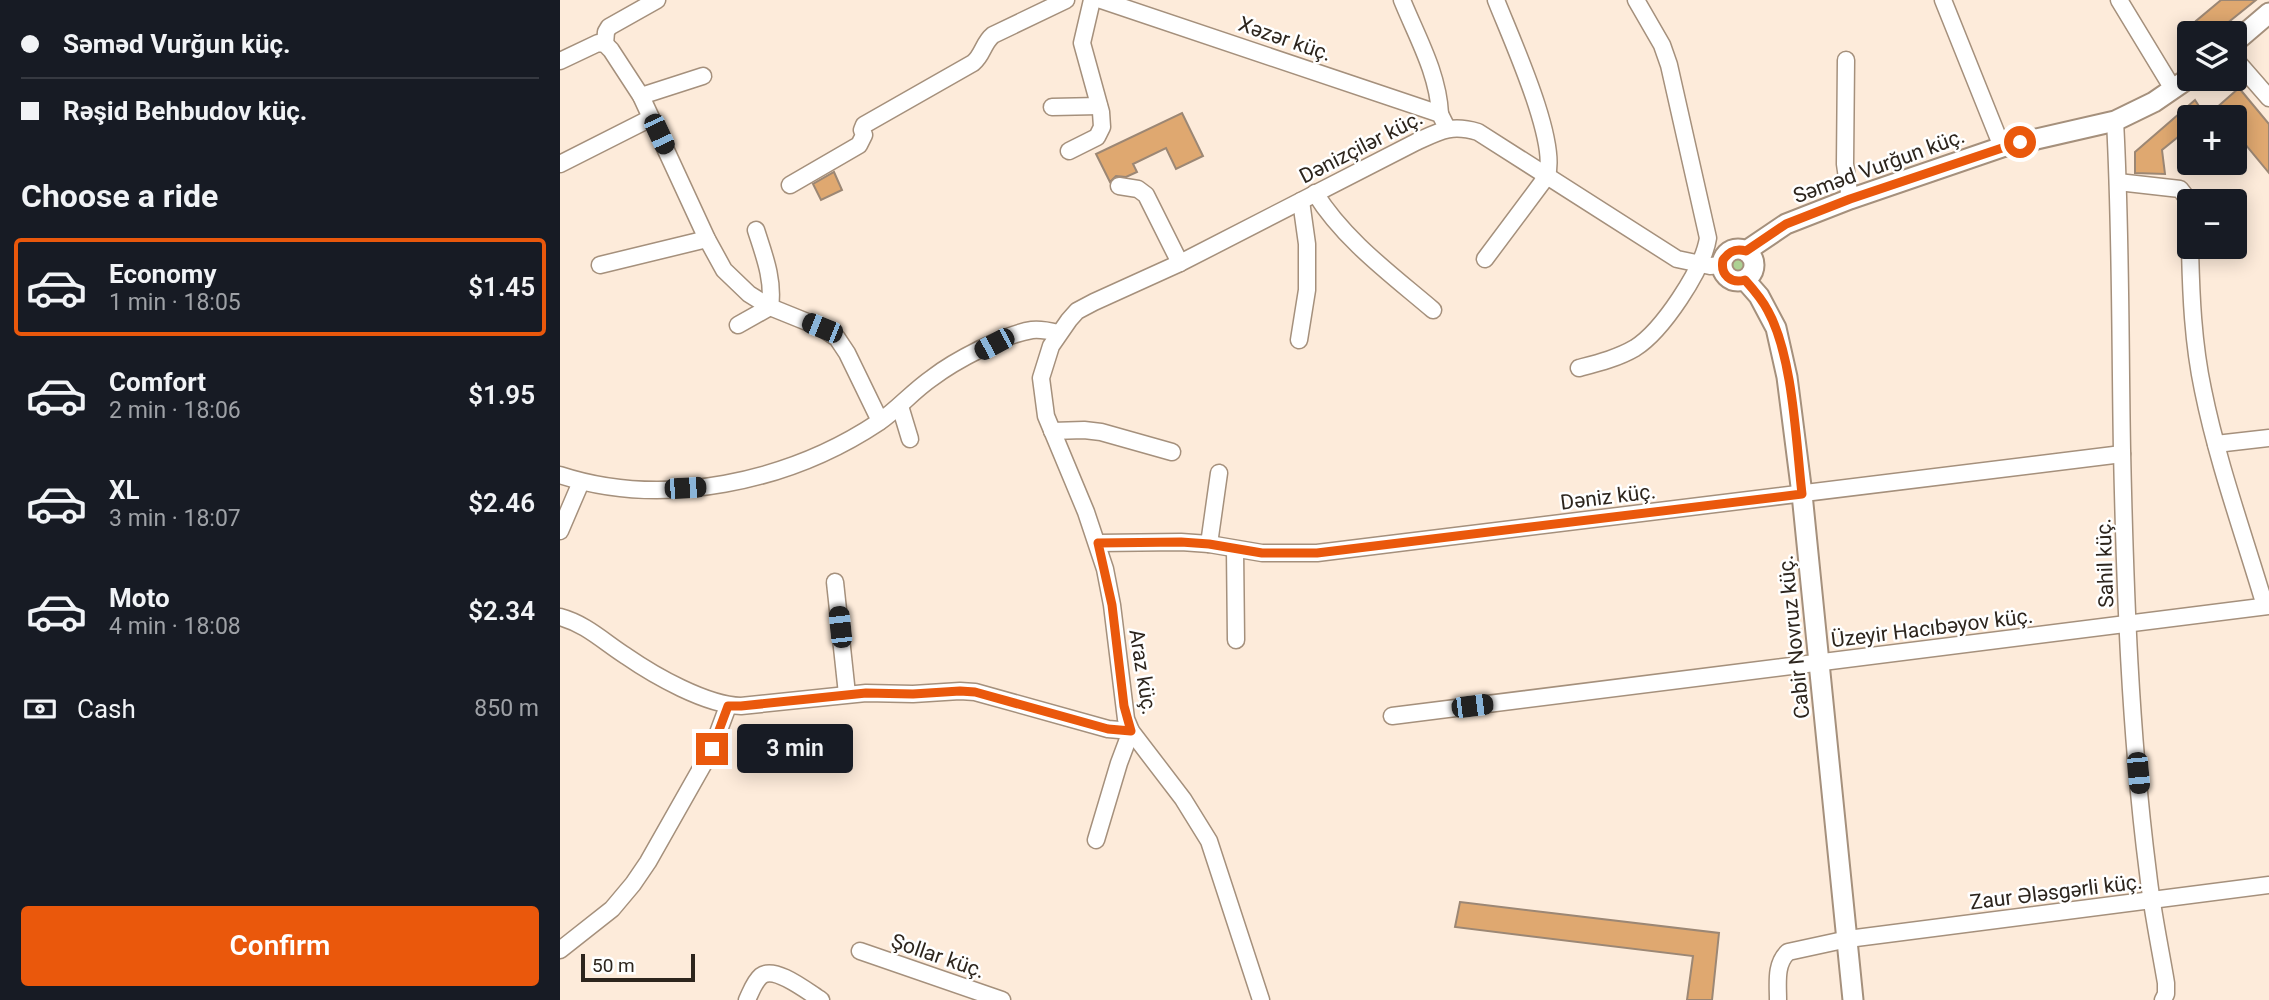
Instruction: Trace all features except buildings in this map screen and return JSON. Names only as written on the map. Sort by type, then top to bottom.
[{"type":"main road","points":[[2247,32],[2269,13]]},
{"type":"main road","name":"Səməd Vurğun küç.","points":[[1746,251],[1786,224],[1850,199],[2002,147],[2115,121],[2134,113],[2177,86]]},
{"type":"main road","points":[[1735,249],[1746,251],[1754,262],[1751,276],[1745,280],[1732,281],[1723,272],[1723,260],[1735,249]]},
{"type":"main road","name":"Cabir Novruz küç.","points":[[1745,280],[1768,311],[1781,345],[1787,377],[1802,494],[1853,1000]]},
{"type":"street","points":[[605,44],[609,27],[657,0]]},
{"type":"street","points":[[790,185],[859,145],[864,135],[864,125],[973,64],[982,53],[984,43],[993,35],[1064,0]]},
{"type":"street","points":[[1069,151],[1097,137],[1102,127],[1082,43],[1092,0]]},
{"type":"street","name":"Xəzər küç.","points":[[1101,0],[1444,121]]},
{"type":"street","points":[[1402,0],[1433,74],[1444,121]]},
{"type":"street","points":[[1485,259],[1547,175],[1548,159],[1545,134],[1535,99],[1496,0]]},
{"type":"street","points":[[1943,0],[2002,147]]},
{"type":"street","points":[[2119,0],[2177,79]]},
{"type":"street","points":[[1579,369],[1622,355],[1651,335],[1665,319],[1699,265],[1707,247],[1707,226],[1670,65],[1643,2]]},
{"type":"street","points":[[560,61],[598,43],[605,44],[611,50],[641,96],[724,270],[749,294],[770,307],[822,328],[837,338],[880,421]]},
{"type":"street","points":[[1846,60],[1845,164],[1850,199]]},
{"type":"street","points":[[2247,73],[2269,98]]},
{"type":"street","points":[[641,96],[703,76]]},
{"type":"street","points":[[1052,107],[1099,106]]},
{"type":"street","points":[[560,164],[651,118]]},
{"type":"street","name":"Dәnizçilәr küç.","points":[[1058,333],[1077,312],[1308,197],[1444,121],[1478,132],[1677,259],[1699,265],[1722,265]]},
{"type":"street","name":"Sahil küç.","points":[[2115,121],[2128,625],[2134,728],[2152,901],[2166,983],[2163,1000]]},
{"type":"street","points":[[2118,182],[2177,189]]},
{"type":"street","points":[[1119,186],[1138,189],[1146,195],[1180,263]]},
{"type":"street","points":[[1308,197],[1324,208],[1381,266],[1433,310]]},
{"type":"street","points":[[1299,340],[1307,290],[1308,197]]},
{"type":"street","points":[[756,230],[770,278],[770,307]]},
{"type":"street","points":[[600,265],[707,239]]},
{"type":"street","points":[[2190,259],[2193,321],[2203,389],[2216,444],[2267,606]]},
{"type":"street","points":[[738,325],[770,307]]},
{"type":"street","points":[[560,475],[581,482],[623,488],[665,489],[737,482],[814,458],[880,421],[934,376],[994,344],[1030,330],[1058,333]]},
{"type":"street","name":"Araz küç.","points":[[1058,333],[1044,363],[1041,378],[1046,416],[1098,543],[1112,605],[1124,706],[1131,731],[1184,799],[1209,841],[1261,1000]]},
{"type":"street","points":[[900,406],[910,439]]},
{"type":"street","points":[[1052,431],[1101,432],[1171,452]]},
{"type":"street","points":[[2216,444],[2269,438]]},
{"type":"street","name":"Dәniz küç.","points":[[1098,543],[1181,542],[1279,554],[1317,553],[2122,454]]},
{"type":"street","points":[[1209,544],[1219,473]]},
{"type":"street","points":[[560,531],[581,482]]},
{"type":"street","points":[[1235,549],[1236,640]]},
{"type":"street","points":[[835,582],[847,694]]},
{"type":"street","name":"Üzeyir Hacıbəyov küç.","points":[[1392,716],[2267,606]]},
{"type":"street","points":[[560,617],[584,626],[625,656],[683,688],[728,706],[847,694],[975,692],[1108,729],[1131,731],[1096,840]]},
{"type":"street","points":[[560,950],[612,909],[633,884],[655,851],[712,749],[728,706]]},
{"type":"street","name":"Zaur Ələsgərli küç.","points":[[1778,1000],[1779,965],[1788,951],[1848,939],[2269,885]]},
{"type":"street","name":"Şollar küç.","points":[[860,951],[1002,1000]]},
{"type":"street","points":[[747,1000],[755,983],[763,974],[770,972],[782,975],[821,1000]]},
{"type":"green space","points":[[1739,257],[1745,259],[1745,271],[1739,273],[1733,271],[1731,265],[1733,259]]},
{"type":"route","points":[[712,749],[721,731],[728,706],[866,693],[975,692],[1108,729],[1131,731],[1124,706],[1112,605],[1098,543],[1181,542],[1262,553],[1317,553],[1802,494],[1787,377],[1776,328],[1759,296],[1745,280],[1732,281],[1723,272],[1722,265],[1726,255],[1735,249],[1746,251],[1786,224],[1850,199],[2020,142]]}]
